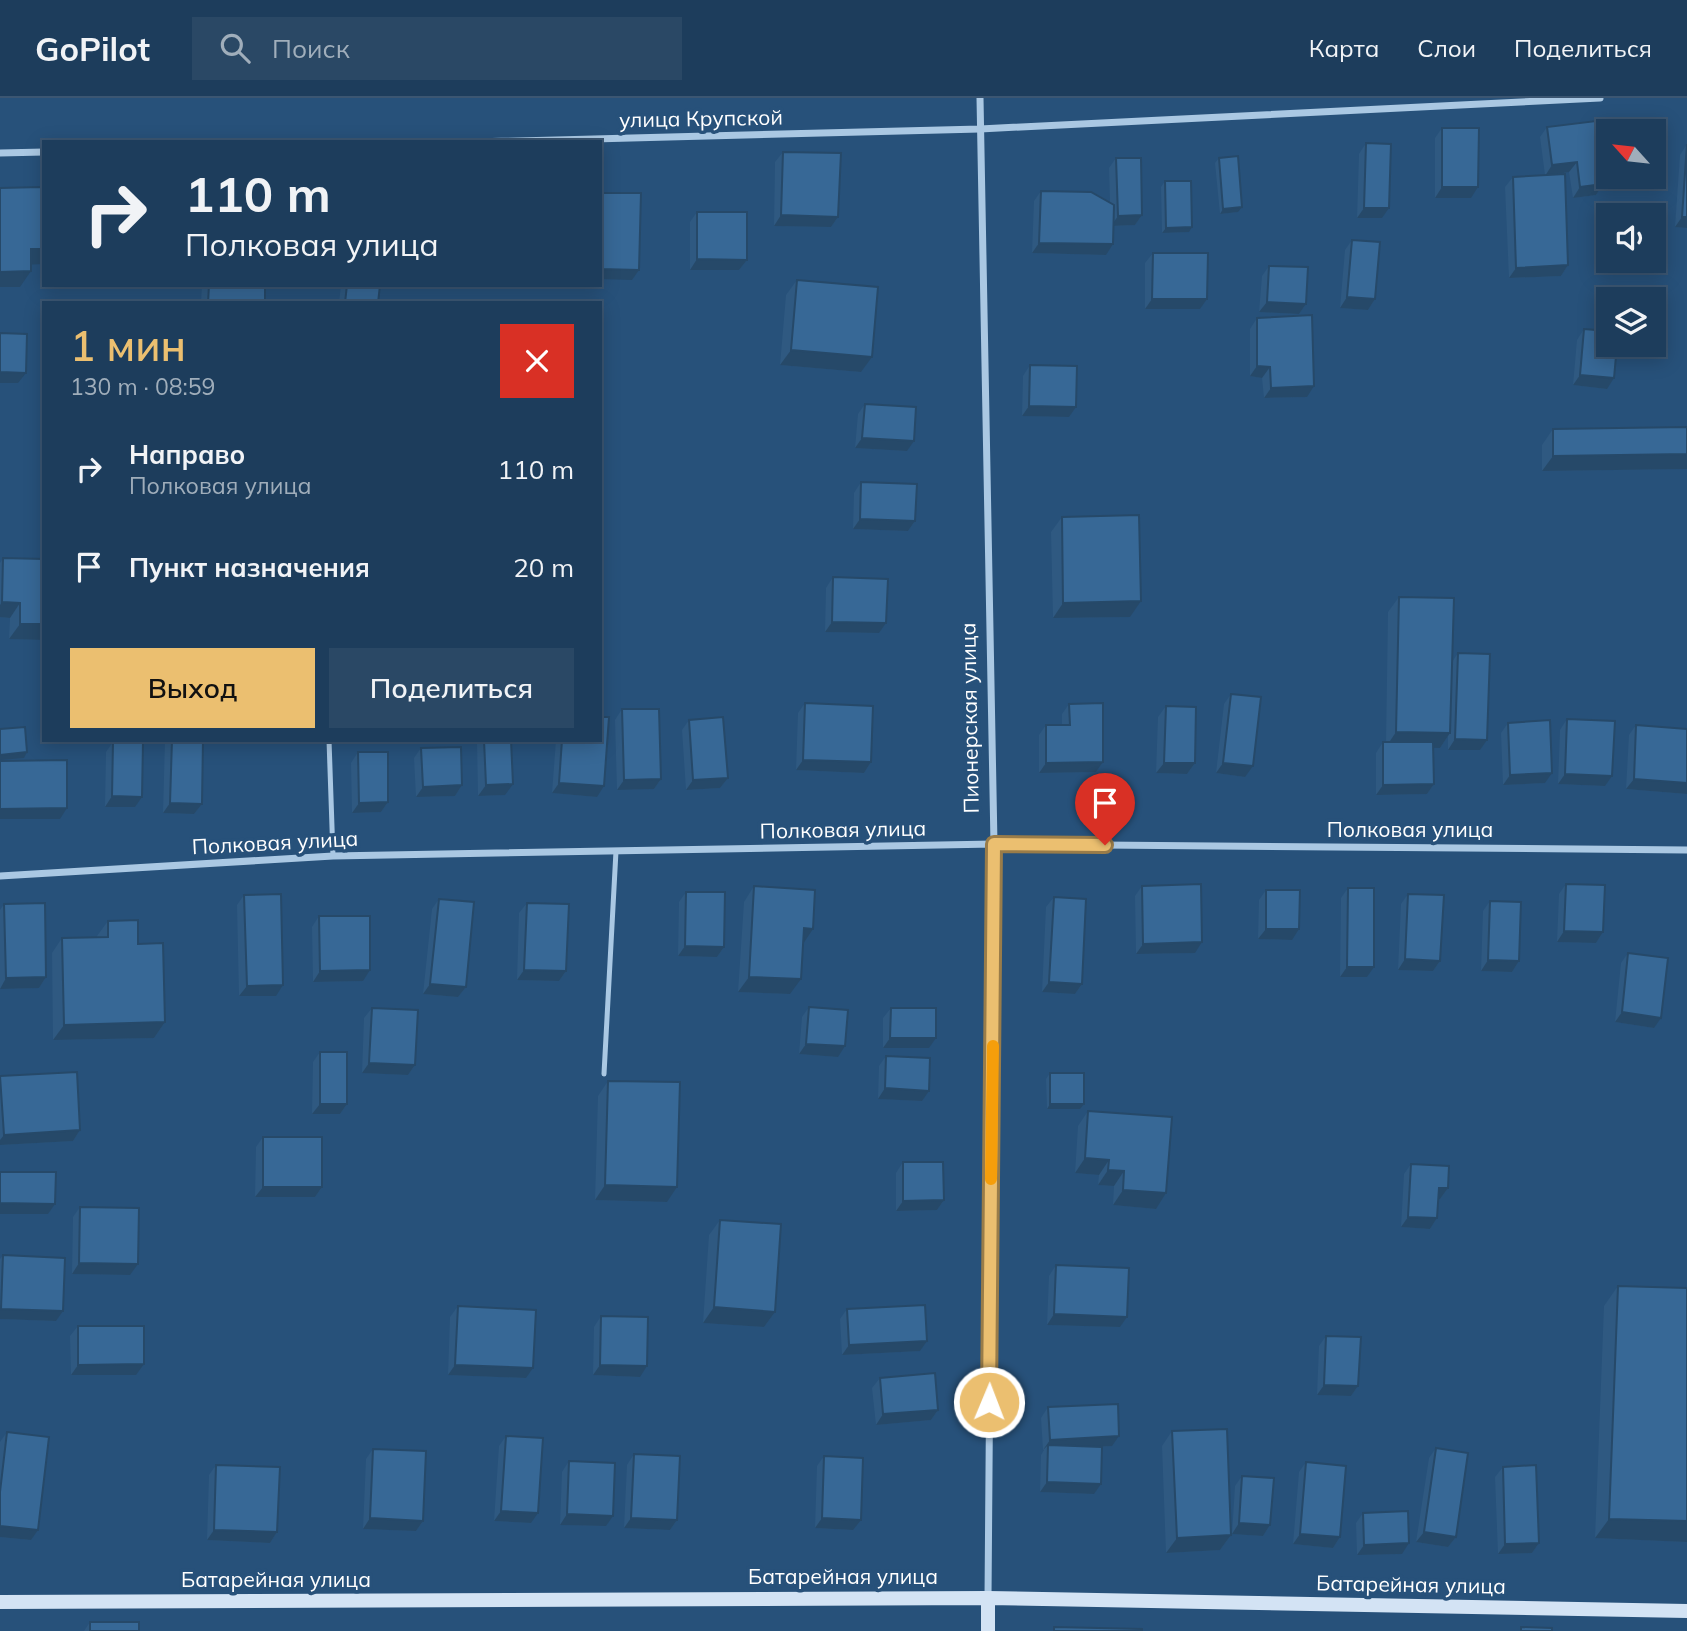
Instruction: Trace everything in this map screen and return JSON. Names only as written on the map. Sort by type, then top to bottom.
[{"type":"street","name":"Пионерская улица","points":[[980,98],[994,844],[988,1631]]},
{"type":"street","name":"улица Крупской","points":[[552,140],[980,129],[1600,98]]},
{"type":"street","points":[[0,153],[42,152]]},
{"type":"street","name":"Полковая улица","points":[[0,876],[332,856],[994,844],[1687,850]]},
{"type":"street","name":"Батарейная улица","points":[[0,1602],[988,1598],[1687,1611]]},
{"type":"lane","points":[[328,742],[332,856]]},
{"type":"lane","points":[[604,1074],[616,851]]},
{"type":"building","points":[[1596,121],[1596,185],[1580,187],[1577,162],[1552,165],[1547,127]]},
{"type":"building","points":[[1442,128],[1479,128],[1478,187],[1442,187]]},
{"type":"building","points":[[1366,143],[1391,144],[1389,208],[1364,208]]},
{"type":"building","points":[[1687,144],[1687,217],[1682,217]]},
{"type":"building","points":[[783,152],[841,153],[838,217],[781,215]]},
{"type":"building","points":[[1238,156],[1242,207],[1223,209],[1219,158]]},
{"type":"building","points":[[1116,158],[1141,158],[1142,215],[1118,216]]},
{"type":"building","points":[[1565,174],[1568,265],[1516,268],[1513,177]]},
{"type":"building","points":[[1165,181],[1191,181],[1192,227],[1166,228]]},
{"type":"building","points":[[41,187],[42,249],[31,249],[31,271],[0,272],[0,188]]},
{"type":"building","points":[[1041,191],[1091,192],[1114,205],[1113,244],[1039,243]]},
{"type":"building","points":[[602,193],[641,193],[639,270],[602,269]]},
{"type":"building","points":[[697,212],[747,212],[747,260],[697,259]]},
{"type":"building","points":[[1352,240],[1380,242],[1375,299],[1347,297]]},
{"type":"building","points":[[1153,253],[1208,253],[1207,299],[1152,299]]},
{"type":"building","points":[[1269,266],[1308,267],[1306,304],[1267,302]]},
{"type":"building","points":[[797,280],[878,287],[872,357],[791,350]]},
{"type":"building","points":[[209,287],[265,287],[265,301],[208,301]]},
{"type":"building","points":[[347,287],[380,287],[378,301],[345,301]]},
{"type":"building","points":[[1312,315],[1314,386],[1271,388],[1270,367],[1257,366],[1257,318]]},
{"type":"building","points":[[1584,329],[1596,330],[1596,357],[1616,357],[1614,378],[1580,375]]},
{"type":"building","points":[[0,333],[27,334],[26,373],[0,372]]},
{"type":"building","points":[[1030,365],[1077,366],[1076,407],[1029,406]]},
{"type":"building","points":[[865,404],[916,407],[914,441],[862,438]]},
{"type":"building","points":[[1687,427],[1687,454],[1553,456],[1553,429]]},
{"type":"building","points":[[861,482],[917,484],[915,521],[860,519]]},
{"type":"building","points":[[1139,515],[1141,601],[1063,603],[1062,517]]},
{"type":"building","points":[[3,558],[42,559],[42,624],[20,624],[20,603],[2,602]]},
{"type":"building","points":[[833,577],[888,579],[886,623],[832,622]]},
{"type":"building","points":[[1399,597],[1454,598],[1450,733],[1396,732]]},
{"type":"building","points":[[1458,653],[1490,654],[1487,740],[1455,739]]},
{"type":"building","points":[[1231,694],[1261,697],[1253,766],[1223,763]]},
{"type":"building","points":[[805,703],[873,706],[871,762],[803,760]]},
{"type":"building","points":[[1103,703],[1103,762],[1046,763],[1046,725],[1070,725],[1069,704]]},
{"type":"building","points":[[1166,706],[1196,707],[1195,763],[1164,763]]},
{"type":"building","points":[[622,709],[659,709],[661,779],[624,780]]},
{"type":"building","points":[[602,717],[609,717],[604,786],[559,783],[562,742],[602,742]]},
{"type":"building","points":[[723,717],[728,778],[693,780],[689,720]]},
{"type":"building","points":[[1567,719],[1615,721],[1612,776],[1565,774]]},
{"type":"building","points":[[1550,720],[1552,773],[1510,775],[1508,723]]},
{"type":"building","points":[[1636,725],[1687,729],[1687,783],[1634,779]]},
{"type":"building","points":[[25,727],[27,752],[0,755],[0,729]]},
{"type":"building","points":[[113,742],[143,742],[142,797],[112,796]]},
{"type":"building","points":[[172,742],[203,742],[202,804],[170,803]]},
{"type":"building","points":[[484,742],[511,742],[513,784],[486,785]]},
{"type":"building","points":[[1383,742],[1433,742],[1434,784],[1383,785]]},
{"type":"building","points":[[461,747],[462,785],[423,787],[421,748]]},
{"type":"building","points":[[358,752],[388,752],[388,802],[359,803]]},
{"type":"building","points":[[67,760],[67,808],[0,809],[0,761]]},
{"type":"building","points":[[1201,884],[1202,942],[1143,944],[1142,886]]},
{"type":"building","points":[[1566,884],[1605,885],[1603,932],[1564,931]]},
{"type":"building","points":[[754,886],[815,890],[813,929],[804,928],[801,979],[749,977]]},
{"type":"building","points":[[1348,888],[1374,888],[1374,967],[1347,967]]},
{"type":"building","points":[[1266,890],[1300,890],[1299,929],[1266,929]]},
{"type":"building","points":[[686,892],[725,892],[724,947],[685,946]]},
{"type":"building","points":[[281,894],[283,985],[247,986],[244,895]]},
{"type":"building","points":[[1408,894],[1444,895],[1440,961],[1405,959]]},
{"type":"building","points":[[1054,897],[1086,899],[1082,984],[1049,982]]},
{"type":"building","points":[[439,899],[474,902],[466,987],[430,984]]},
{"type":"building","points":[[1490,901],[1521,902],[1519,961],[1488,960]]},
{"type":"building","points":[[45,903],[46,977],[6,978],[4,904]]},
{"type":"building","points":[[527,903],[569,904],[566,971],[524,970]]},
{"type":"building","points":[[319,916],[370,916],[370,970],[320,971]]},
{"type":"building","points":[[138,920],[138,944],[163,943],[165,1022],[64,1025],[62,938],[108,937],[108,921]]},
{"type":"building","points":[[1628,953],[1668,958],[1661,1018],[1622,1012]]},
{"type":"building","points":[[809,1007],[848,1010],[845,1046],[806,1044]]},
{"type":"building","points":[[372,1008],[418,1010],[415,1065],[369,1063]]},
{"type":"building","points":[[891,1008],[936,1008],[936,1038],[890,1038]]},
{"type":"building","points":[[320,1052],[347,1052],[347,1104],[320,1104]]},
{"type":"building","points":[[886,1056],[930,1058],[929,1091],[885,1088]]},
{"type":"building","points":[[77,1072],[80,1130],[4,1135],[0,1076]]},
{"type":"building","points":[[1050,1073],[1084,1073],[1084,1104],[1050,1104]]},
{"type":"building","points":[[608,1081],[680,1082],[677,1187],[605,1185]]},
{"type":"building","points":[[1088,1111],[1172,1117],[1166,1193],[1123,1190],[1124,1171],[1108,1170],[1109,1160],[1085,1158]]},
{"type":"building","points":[[263,1137],[322,1137],[322,1187],[263,1187]]},
{"type":"building","points":[[903,1162],[943,1162],[944,1200],[903,1201]]},
{"type":"building","points":[[1411,1164],[1449,1166],[1448,1188],[1439,1188],[1437,1218],[1408,1217]]},
{"type":"building","points":[[0,1172],[56,1172],[55,1204],[0,1203]]},
{"type":"building","points":[[80,1207],[139,1208],[138,1264],[79,1263]]},
{"type":"building","points":[[720,1220],[781,1224],[775,1312],[714,1307]]},
{"type":"building","points":[[3,1255],[65,1258],[63,1311],[1,1309]]},
{"type":"building","points":[[1056,1265],[1129,1268],[1127,1317],[1054,1314]]},
{"type":"building","points":[[1618,1286],[1687,1288],[1687,1521],[1609,1519]]},
{"type":"building","points":[[925,1305],[927,1341],[849,1345],[847,1309]]},
{"type":"building","points":[[458,1306],[536,1310],[533,1368],[455,1365]]},
{"type":"building","points":[[601,1316],[648,1317],[647,1366],[600,1365]]},
{"type":"building","points":[[78,1326],[144,1326],[144,1364],[78,1365]]},
{"type":"building","points":[[1326,1336],[1361,1337],[1358,1386],[1324,1385]]},
{"type":"building","points":[[935,1373],[938,1410],[883,1414],[880,1378]]},
{"type":"building","points":[[1118,1404],[1119,1436],[1050,1440],[1048,1407]]},
{"type":"building","points":[[1227,1429],[1231,1535],[1177,1538],[1172,1431]]},
{"type":"building","points":[[7,1432],[49,1437],[38,1530],[0,1526],[0,1492]]},
{"type":"building","points":[[506,1436],[543,1438],[538,1513],[501,1511]]},
{"type":"building","points":[[1048,1445],[1102,1447],[1101,1484],[1047,1482]]},
{"type":"building","points":[[1436,1448],[1468,1453],[1456,1537],[1424,1532]]},
{"type":"building","points":[[373,1449],[426,1451],[423,1521],[370,1518]]},
{"type":"building","points":[[634,1454],[680,1456],[677,1520],[631,1518]]},
{"type":"building","points":[[824,1456],[863,1458],[861,1520],[822,1518]]},
{"type":"building","points":[[569,1461],[615,1463],[613,1516],[567,1514]]},
{"type":"building","points":[[1306,1462],[1346,1466],[1340,1537],[1300,1534]]},
{"type":"building","points":[[216,1465],[280,1467],[277,1532],[214,1530]]},
{"type":"building","points":[[1536,1465],[1539,1543],[1505,1544],[1503,1467]]},
{"type":"building","points":[[1242,1476],[1274,1478],[1270,1525],[1239,1523]]},
{"type":"building","points":[[1408,1511],[1409,1543],[1364,1545],[1363,1513]]},
{"type":"building","points":[[90,1622],[139,1622],[139,1631],[90,1631]]},
{"type":"building","points":[[1054,1627],[1142,1629],[1142,1631],[1054,1631]]},
{"type":"building","points":[[1521,1627],[1552,1628],[1552,1631],[1521,1631]]},
{"type":"slow traffic","points":[[991,1179],[993,1046]]},
{"type":"route","points":[[989,1402],[994,844],[1105,845]]}]
